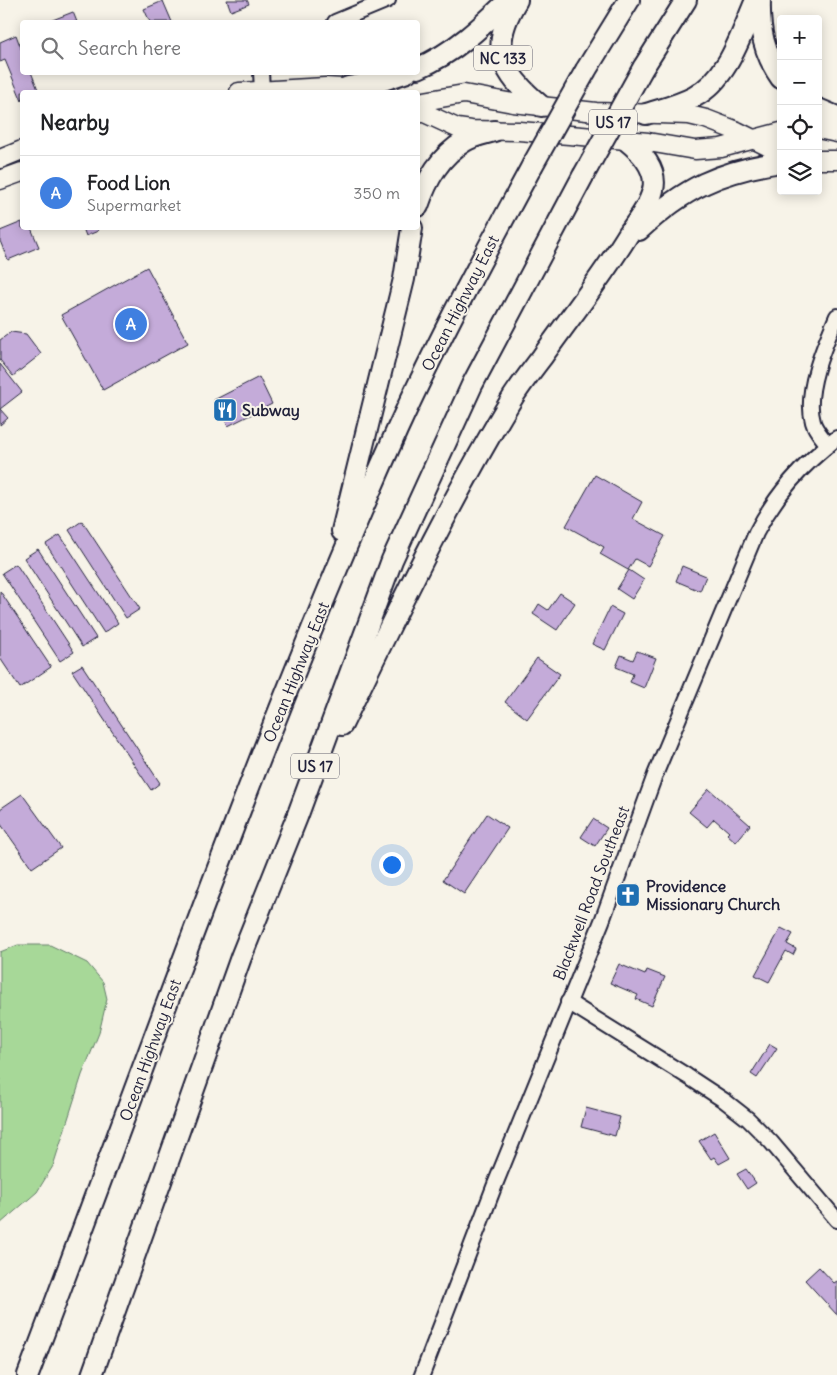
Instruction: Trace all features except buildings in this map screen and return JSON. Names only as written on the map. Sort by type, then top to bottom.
[{"type":"highway","points":[[420,67],[448,53],[468,38],[510,0]]},
{"type":"highway","name":"NC 133","points":[[517,0],[508,14],[502,30],[500,46],[504,62],[512,78],[524,92],[542,106]]},
{"type":"highway","name":"Ocean Highway East","points":[[28,1375],[232,830],[354,529],[398,428],[448,322],[532,166],[586,70],[629,0]]},
{"type":"highway","name":"US 17","points":[[92,1375],[242,957],[297,817],[392,560],[472,385],[642,68],[686,0]]},
{"type":"highway","points":[[646,114],[695,96],[712,83],[724,70],[756,0]]},
{"type":"highway","points":[[760,0],[761,33],[772,65],[777,72]]},
{"type":"highway","points":[[348,87],[377,82],[398,75]]},
{"type":"highway","points":[[822,111],[837,117]]},
{"type":"highway","points":[[420,200],[433,170],[449,153],[466,140],[494,131]]},
{"type":"highway","points":[[297,817],[422,561],[471,468],[514,395],[620,249],[648,204],[653,189],[653,175],[640,152],[626,140]]},
{"type":"highway","points":[[620,249],[673,201],[698,186],[732,171],[777,163]]},
{"type":"highway","points":[[292,680],[345,523],[404,279],[412,230]]},
{"type":"main road","points":[[271,90],[348,87],[364,90]]},
{"type":"main road","points":[[420,102],[464,94],[512,103],[596,112],[689,116],[706,119],[737,131],[777,151]]},
{"type":"main road","points":[[420,111],[457,128],[471,130],[519,131],[626,140],[705,150],[721,148],[777,133]]},
{"type":"main road","points":[[822,130],[837,133]]},
{"type":"main road","points":[[0,159],[20,151]]},
{"type":"main road","points":[[822,160],[837,160]]},
{"type":"main road","points":[[0,180],[20,173]]},
{"type":"street","points":[[340,20],[388,0]]},
{"type":"street","points":[[261,75],[261,90]]},
{"type":"street","name":"Blackwell Road Southeast","points":[[422,1375],[494,1187],[602,921],[655,775],[756,533],[777,496],[832,441],[814,424],[811,411],[811,393],[819,364],[837,316]]},
{"type":"street","points":[[568,1002],[687,1076],[748,1120],[771,1142],[837,1220]]},
{"type":"green space","points":[[18,945],[50,945],[87,963],[103,982],[107,999],[99,1033],[82,1075],[53,1166],[37,1192],[0,1224],[0,952]]},
{"type":"place","name":"Food Lion","points":[[131,324]]},
{"type":"place","name":"Subway","points":[[225,410]]},
{"type":"place","name":"Providence Missionary Church","points":[[628,895]]}]
